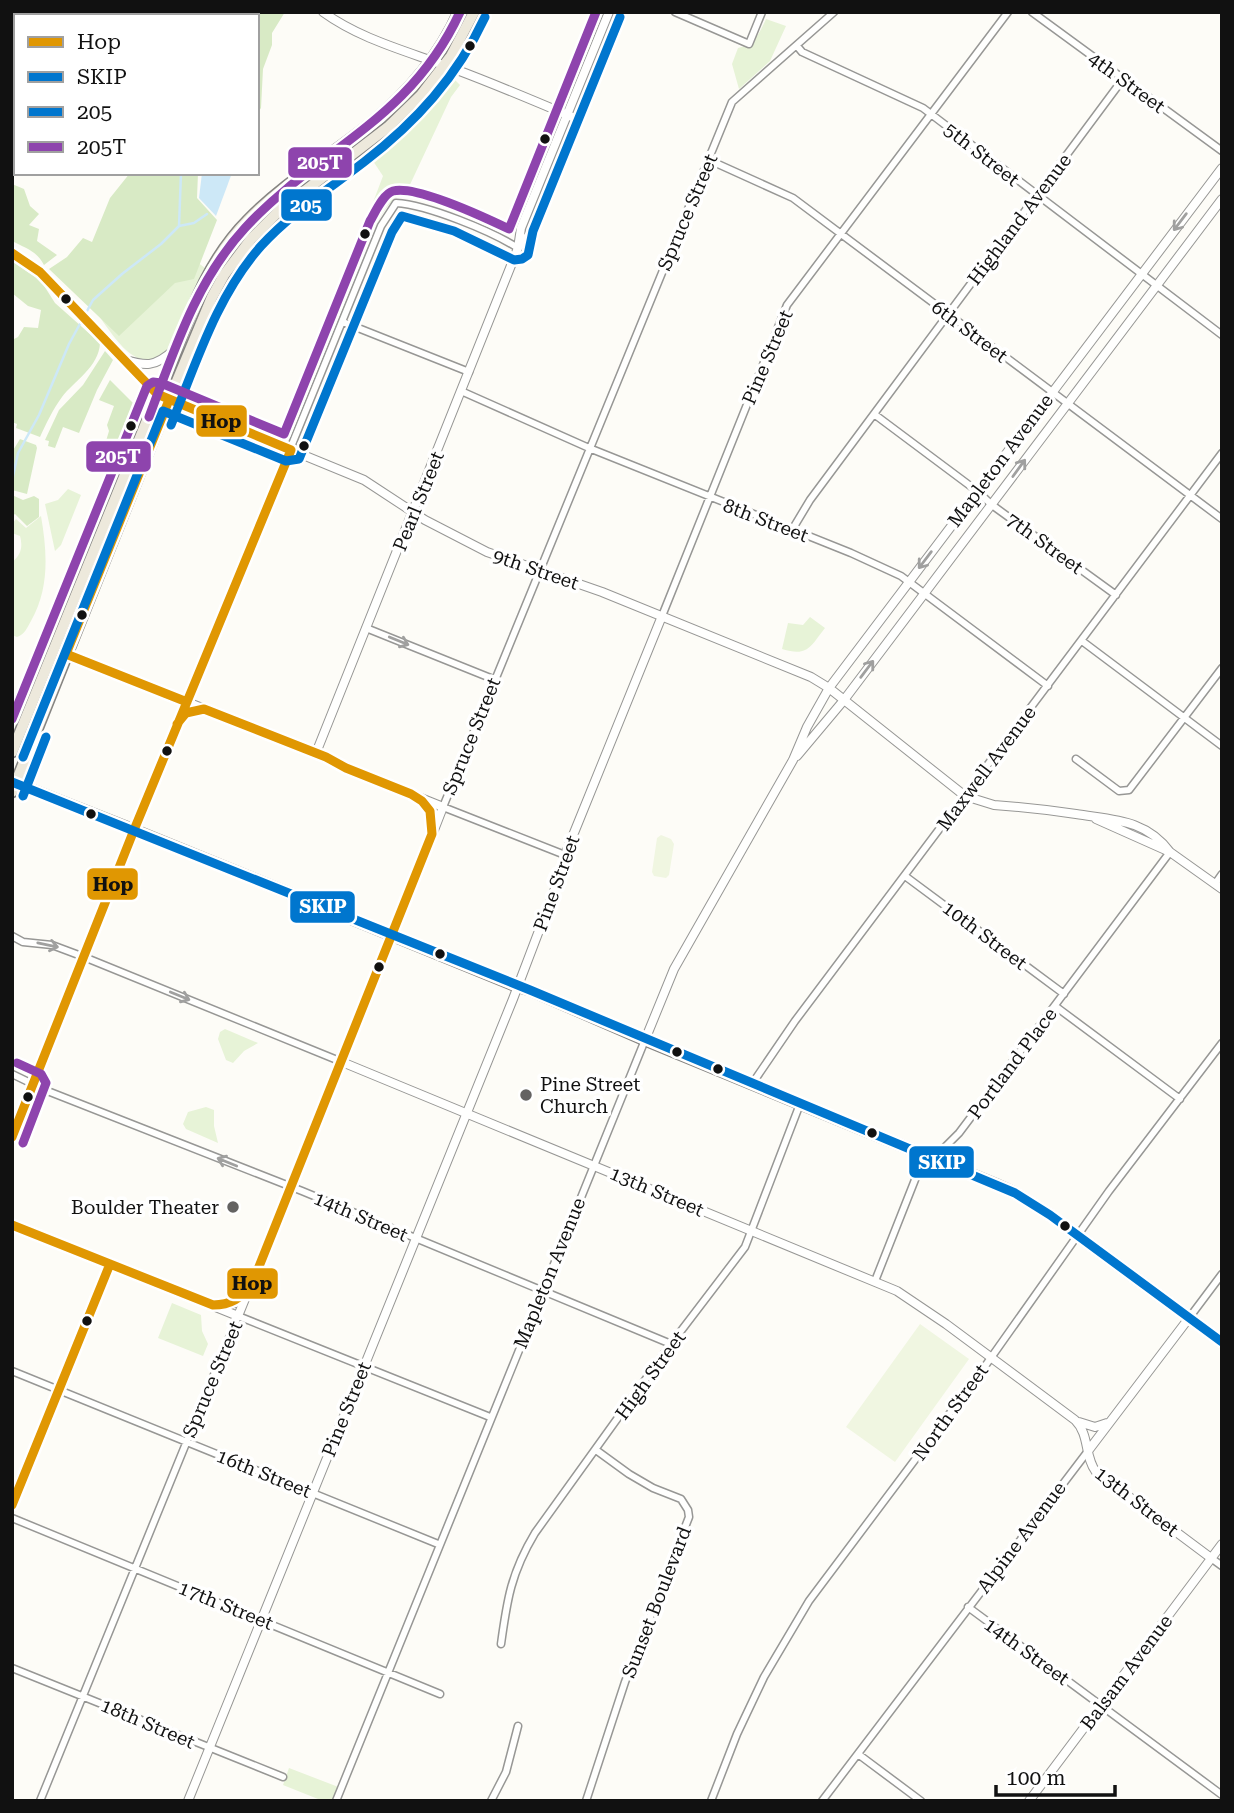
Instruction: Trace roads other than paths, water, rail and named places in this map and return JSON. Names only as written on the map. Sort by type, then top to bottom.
[{"type":"main road","points":[[12,752],[203,282],[224,248],[249,219],[286,186],[369,124],[414,82],[431,61],[459,12]]},
{"type":"main road","points":[[474,12],[445,66],[421,95],[388,127],[280,210],[244,248],[212,297],[13,786],[134,830],[533,991],[1015,1193],[1222,1342]]},
{"type":"street","points":[[323,12],[354,31],[577,119]]},
{"type":"street","name":"Pearl Street","points":[[316,753],[518,248],[521,228],[608,12]]},
{"type":"street","name":"Pearl Street","points":[[518,248],[529,234],[620,12]]},
{"type":"street","points":[[675,12],[748,44],[761,12]]},
{"type":"street","points":[[797,46],[834,12]]},
{"type":"street","name":"Pine Street","points":[[188,1801],[513,999],[564,865],[565,855],[788,305],[1008,12]]},
{"type":"street","name":"4th Street","points":[[1032,12],[1222,151]]},
{"type":"street","name":"Spruce Street","points":[[40,1801],[342,1062],[493,679],[733,102],[797,46]]},
{"type":"street","name":"5th Street","points":[[797,46],[802,52],[911,101],[931,114],[1222,335]]},
{"type":"street","name":"Highland Avenue","points":[[792,530],[810,500],[1123,79]]},
{"type":"street","name":"6th Street","points":[[709,160],[793,198],[1222,519]]},
{"type":"street","name":"Mapleton Avenue","points":[[337,1800],[438,1544],[674,969],[793,760],[807,727],[829,688],[1222,168]]},
{"type":"street","name":"Mapleton Avenue","points":[[793,760],[844,700],[1222,199]]},
{"type":"street","points":[[12,1138],[177,724],[382,226],[396,203],[412,204],[518,248]]},
{"type":"street","name":"9th Street","points":[[12,253],[40,272],[157,394],[364,480],[447,532],[487,552],[662,616],[799,672],[829,688],[965,796],[994,805],[1093,817],[1170,852],[1218,887]]},
{"type":"street","points":[[343,322],[469,372]]},
{"type":"street","points":[[122,359],[152,364],[176,348]]},
{"type":"street","name":"8th Street","points":[[461,391],[589,448],[851,553],[909,582],[1048,686]]},
{"type":"street","name":"7th Street","points":[[874,414],[992,505],[1116,595]]},
{"type":"street","name":"Maxwell Avenue","points":[[752,1084],[796,1021],[1222,453]]},
{"type":"street","points":[[366,628],[493,679]]},
{"type":"street","points":[[1082,641],[1222,746]]},
{"type":"street","points":[[66,654],[565,855]]},
{"type":"street","points":[[1076,759],[1119,791],[1129,790],[1222,668]]},
{"type":"street","points":[[177,724],[186,713],[204,709]]},
{"type":"street","points":[[411,794],[422,801],[430,811],[432,834]]},
{"type":"street","name":"Portland Place","points":[[875,1281],[919,1170],[928,1157],[942,1151],[960,1133],[1170,852]]},
{"type":"street","points":[[1218,887],[1222,874]]},
{"type":"street","name":"10th Street","points":[[905,876],[1064,994]]},
{"type":"street","name":"13th Street","points":[[12,936],[20,941],[48,944],[84,957],[897,1291],[1075,1420],[1085,1434],[1091,1466],[1098,1475],[1222,1566]]},
{"type":"street","points":[[1055,1006],[1180,1099]]},
{"type":"street","name":"North Street","points":[[711,1801],[737,1734],[782,1644],[809,1601],[1109,1191],[1222,1043]]},
{"type":"street","name":"14th Street","points":[[12,1074],[671,1344]]},
{"type":"street","name":"High Street","points":[[500,1644],[511,1582],[520,1558],[534,1533],[745,1247],[800,1104]]},
{"type":"street","points":[[12,1225],[491,1417]]},
{"type":"street","points":[[12,1506],[110,1264]]},
{"type":"street","name":"Alpine Avenue","points":[[822,1801],[1222,1274]]},
{"type":"street","points":[[213,1305],[235,1303],[252,1284]]},
{"type":"street","name":"16th Street","points":[[12,1371],[438,1544]]},
{"type":"street","points":[[1075,1420],[1094,1427],[1112,1419]]},
{"type":"street","name":"Sunset Boulevard","points":[[586,1801],[625,1682],[689,1517],[681,1499],[629,1474],[596,1450]]},
{"type":"street","name":"17th Street","points":[[12,1518],[440,1694]]},
{"type":"street","name":"Balsam Avenue","points":[[1029,1801],[1222,1544]]},
{"type":"street","name":"14th Street","points":[[968,1607],[1222,1795]]},
{"type":"street","name":"18th Street","points":[[12,1668],[283,1777]]},
{"type":"street","points":[[491,1801],[506,1772],[518,1726]]},
{"type":"street","points":[[858,1754],[921,1801]]},
{"type":"water","points":[[202,175],[231,175],[216,216],[199,198]]},
{"type":"waterway","points":[[12,481],[18,453],[39,415],[69,344],[93,300],[179,226],[181,175]]},
{"type":"waterway","points":[[179,226],[194,223],[207,214]]},
{"type":"place","name":"Pine Street Church","points":[[526,1095]]},
{"type":"place","name":"Boulder Theater","points":[[233,1207]]}]
